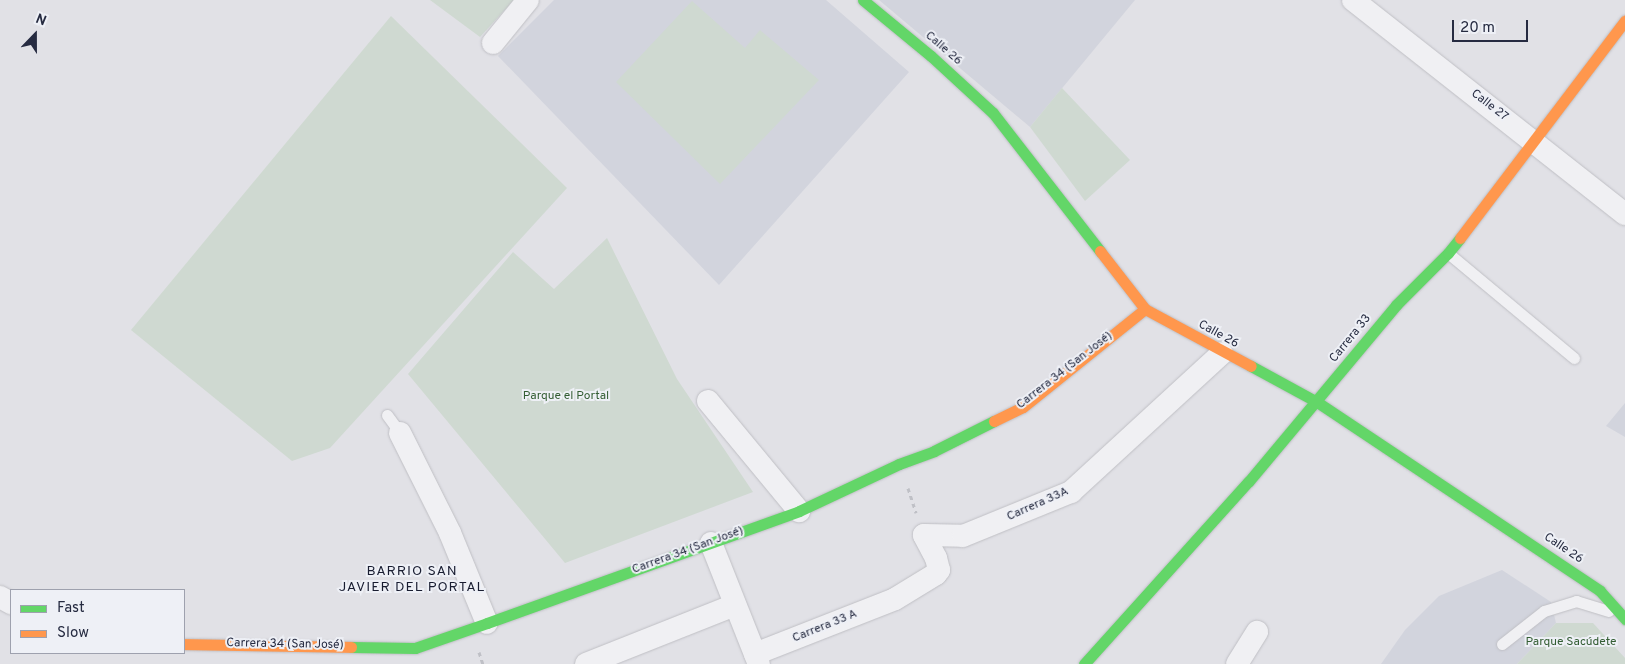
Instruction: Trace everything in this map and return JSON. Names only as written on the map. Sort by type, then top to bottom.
[{"type":"street","points":[[492,43],[528,0]]},
{"type":"street","name":"Calle 26","points":[[863,0],[931,56],[993,113],[1144,309],[1222,353],[1317,402],[1600,591],[1623,617]]},
{"type":"street","name":"Calle 27","points":[[1353,0],[1625,214]]},
{"type":"street","name":"Carrera 33","points":[[1084,664],[1317,402],[1396,305],[1448,253],[1625,21]]},
{"type":"street","name":"Carrera 34 (San José)","points":[[185,644],[416,656],[486,623],[799,511],[900,464],[934,451],[1023,407],[1144,309]]},
{"type":"street","name":"Carrera 33A","points":[[924,535],[964,536],[1071,492],[1222,353]]},
{"type":"street","points":[[708,401],[799,511]]},
{"type":"street","points":[[400,433],[450,533],[486,623]]},
{"type":"street","name":"Carrera 33 A","points":[[757,659],[895,599],[936,574],[939,570],[924,535]]},
{"type":"street","points":[[711,543],[757,659]]},
{"type":"street","points":[[586,664],[735,605]]},
{"type":"street","points":[[1237,664],[1257,632]]},
{"type":"lane","points":[[1448,253],[1574,358]]},
{"type":"lane","points":[[386,415],[400,433]]},
{"type":"lane","points":[[1502,644],[1544,611],[1576,601],[1623,617]]},
{"type":"path","points":[[900,464],[924,535]]},
{"type":"shaded area","points":[[554,0],[826,0],[909,72],[719,285],[498,56]]},
{"type":"shaded area","points":[[879,0],[1135,0],[1030,127]]},
{"type":"shaded area","points":[[1625,403],[1625,437],[1606,426]]},
{"type":"shaded area","points":[[1502,570],[1551,602],[1556,623],[1517,664],[1381,664],[1405,630],[1439,596]]},
{"type":"green space","points":[[430,0],[514,0],[480,37]]},
{"type":"green space","points":[[692,1],[745,48],[760,30],[819,80],[720,184],[616,82]]},
{"type":"green space","points":[[391,16],[567,188],[330,448],[292,461],[131,330]]},
{"type":"green space","points":[[1062,88],[1130,160],[1085,201],[1030,127]]},
{"type":"green space","name":"Parque el Portal","points":[[607,238],[677,379],[753,492],[565,563],[408,374],[513,252],[554,289]]},
{"type":"green space","name":"Parque Sacúdete","points":[[1556,623],[1593,623],[1625,658],[1625,664],[1517,664]]},
{"type":"traffic: fast","points":[[863,0],[931,56],[993,113],[1100,251]]},
{"type":"traffic: fast","points":[[1084,664],[1249,481],[1396,305],[1448,253],[1460,238]]},
{"type":"traffic: fast","points":[[1251,366],[1317,402],[1600,591],[1625,619]]},
{"type":"traffic: fast","points":[[351,647],[415,648],[487,623],[799,511],[899,464],[934,451],[994,421]]},
{"type":"traffic: slow","points":[[1460,238],[1625,21]]},
{"type":"traffic: slow","points":[[1100,251],[1145,309],[1251,366]]},
{"type":"traffic: slow","points":[[994,421],[1023,407],[1145,309]]},
{"type":"traffic: slow","points":[[185,644],[351,647]]},
{"type":"district","name":"BARRIO SAN JAVIER DEL PORTAL","points":[[412,580]]}]
